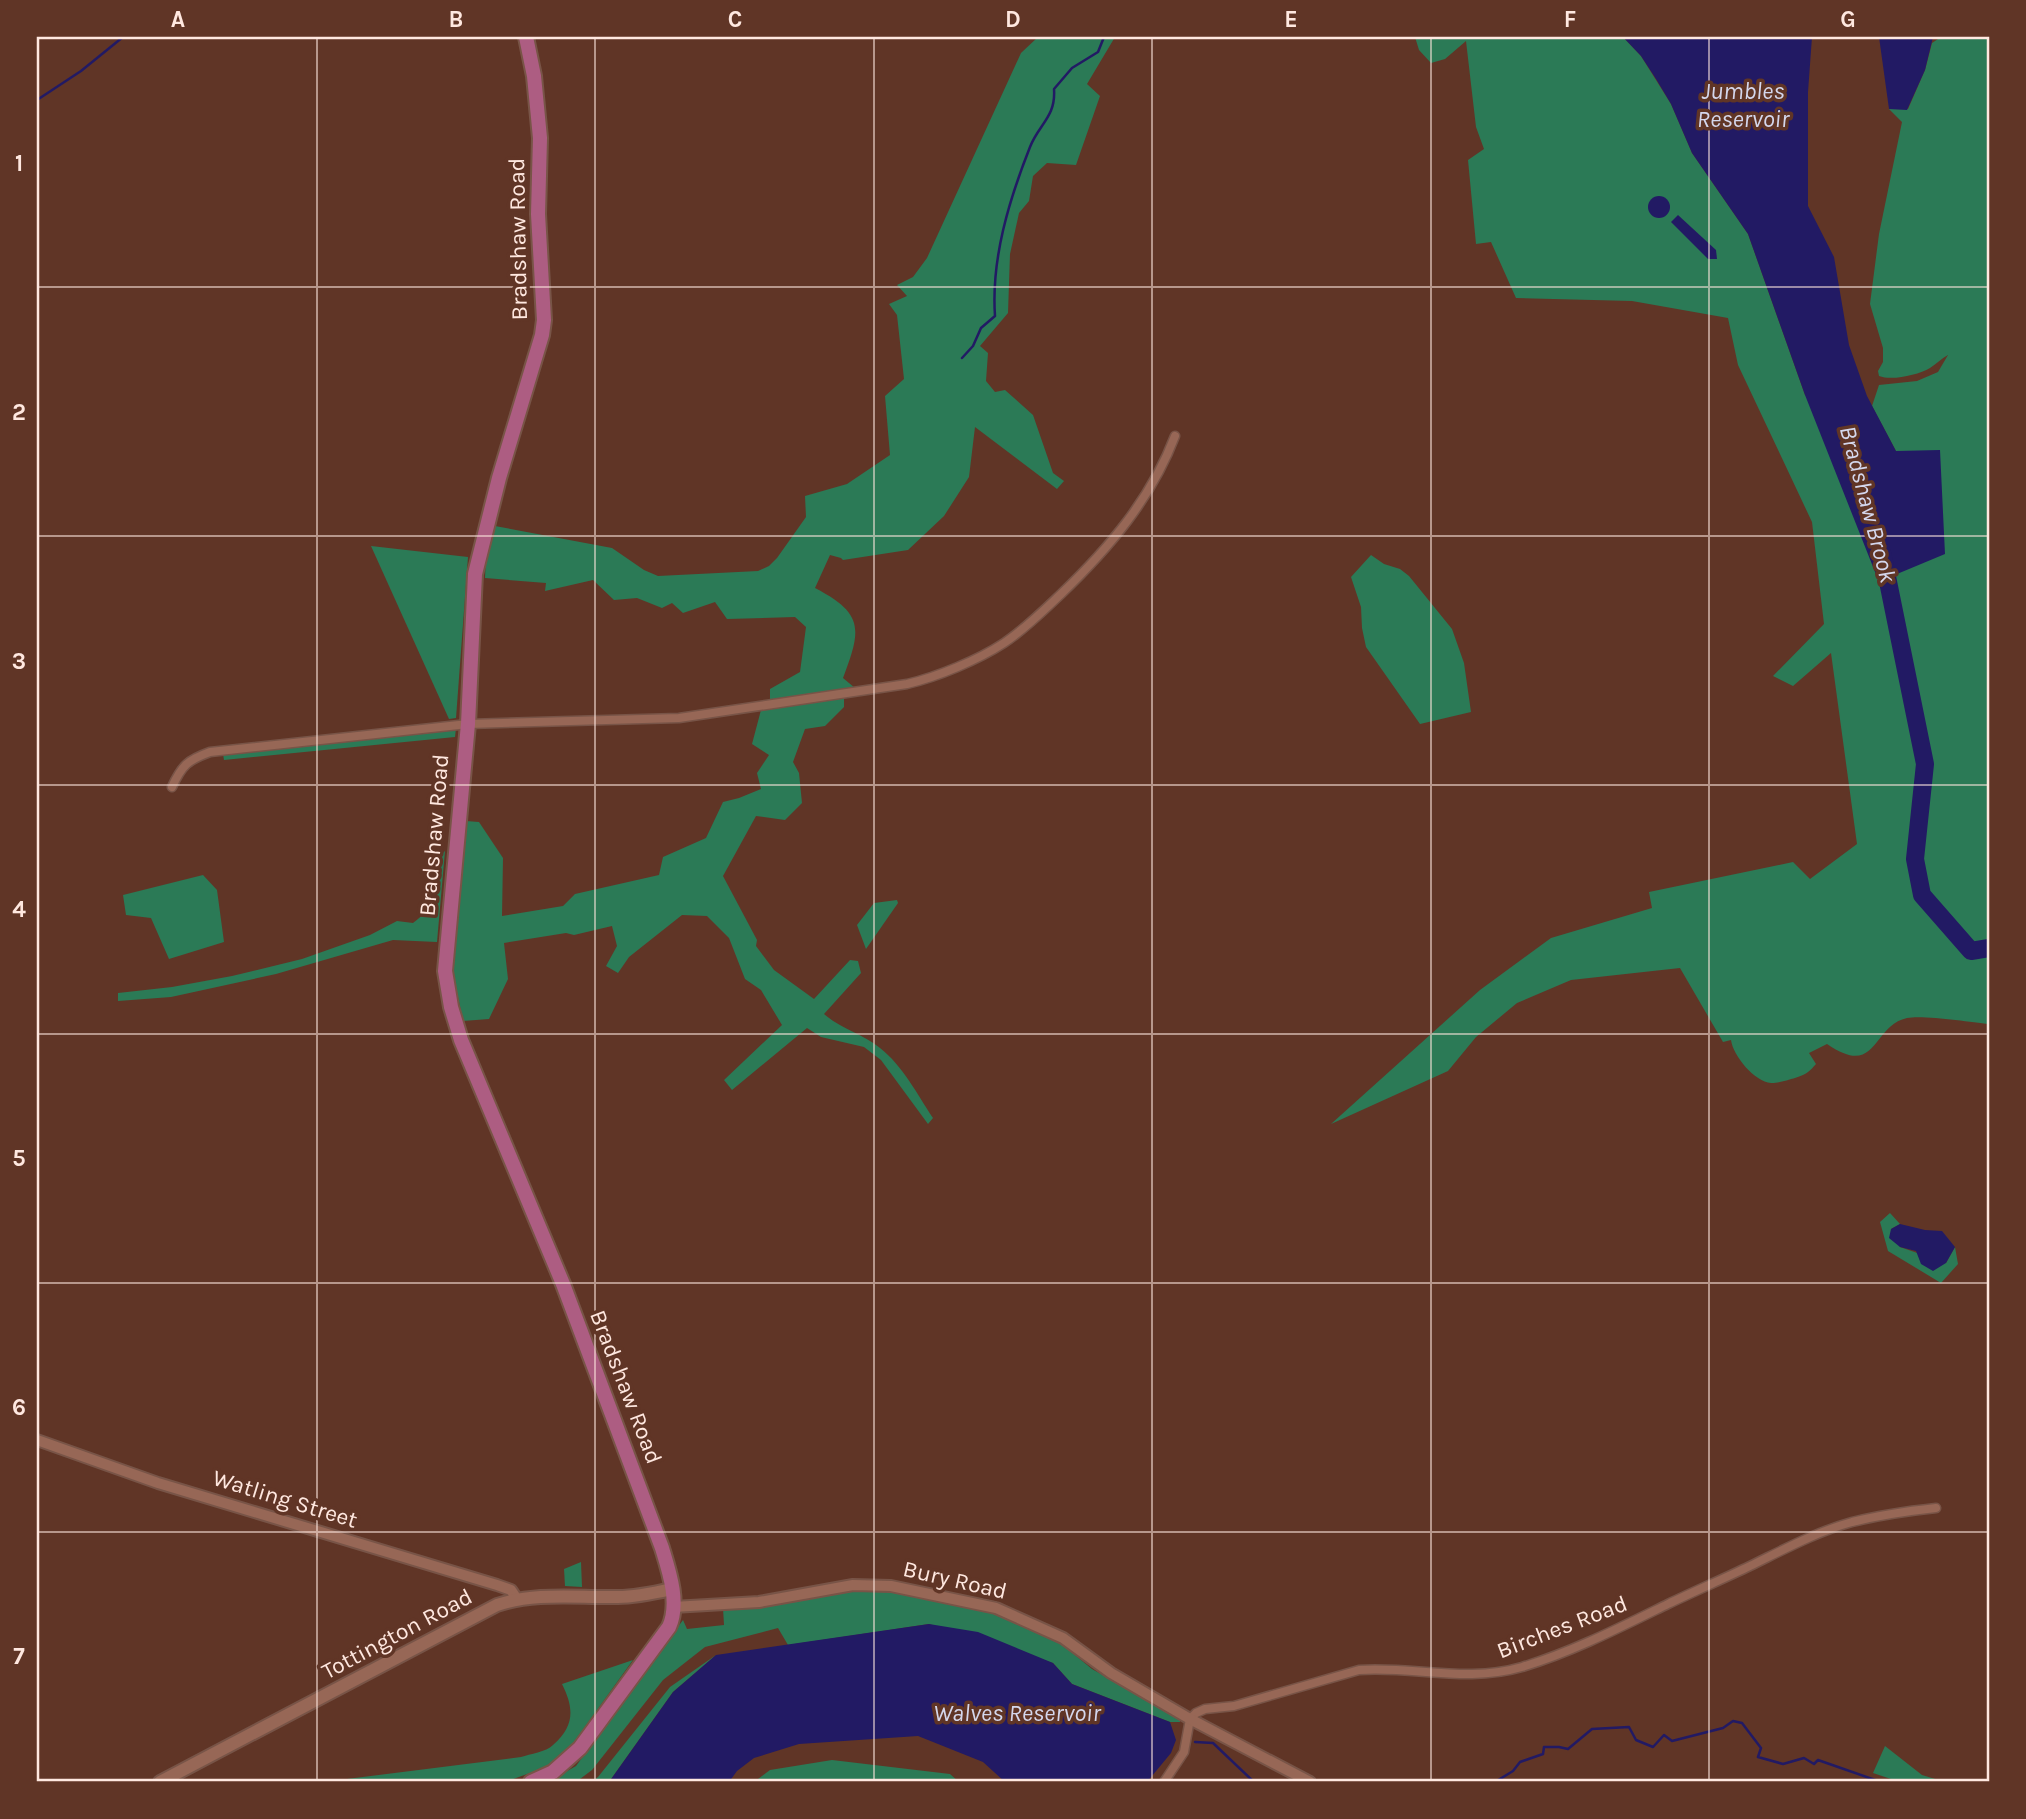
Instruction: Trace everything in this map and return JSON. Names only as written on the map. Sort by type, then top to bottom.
[{"type":"main road","name":"Bradshaw Road","points":[[526,37],[534,76],[540,138],[538,214],[544,320],[475,574],[468,724],[445,971],[451,1007],[461,1040],[512,1157],[568,1297],[662,1548],[672,1589],[673,1607]]},
{"type":"main road","name":"Tottington Road","points":[[160,1782],[462,1622],[517,1598],[632,1596],[672,1589]]},
{"type":"main road","points":[[531,1782],[553,1772],[580,1748],[669,1627],[673,1607]]},
{"type":"street","points":[[172,787],[180,769],[193,758],[210,752],[468,724],[679,718],[894,686],[927,678],[1004,643],[1080,576],[1112,542],[1134,512],[1164,465],[1175,436]]},
{"type":"street","name":"Watling Street","points":[[37,1440],[159,1483],[497,1585],[511,1590],[517,1598]]},
{"type":"street","name":"Birches Road","points":[[1189,1720],[1205,1709],[1234,1706],[1359,1670],[1472,1675],[1496,1674],[1521,1667],[1566,1651],[1648,1615],[1817,1534],[1851,1522],[1936,1508]]},
{"type":"street","name":"Bury Road","points":[[673,1607],[759,1602],[853,1585],[891,1586],[996,1608],[1063,1638],[1111,1673],[1189,1720],[1310,1782]]},
{"type":"street","points":[[1164,1782],[1184,1752],[1189,1720]]},
{"type":"green space","points":[[1038,37],[1115,37],[1087,84],[1100,96],[1076,165],[1047,163],[1033,176],[1029,201],[1019,213],[1010,254],[1008,313],[980,346],[988,353],[986,381],[995,392],[1005,390],[1033,415],[1053,473],[1064,481],[1057,489],[975,427],[969,477],[944,516],[908,550],[843,560],[830,555],[815,588],[843,606],[851,615],[855,635],[843,678],[855,688],[770,701],[770,689],[800,672],[806,627],[795,617],[727,619],[715,602],[683,613],[672,603],[662,608],[637,598],[614,600],[593,580],[545,591],[546,583],[485,578],[486,556],[495,526],[612,548],[644,570],[658,576],[758,571],[777,558],[806,517],[805,496],[847,484],[890,455],[885,396],[904,379],[897,315],[889,304],[907,296],[897,285],[913,277],[927,258],[1021,53]]},
{"type":"green space","points":[[1415,37],[1623,37],[1641,56],[1671,104],[1692,153],[1748,234],[1805,395],[1896,451],[1872,406],[1879,385],[1917,381],[1938,372],[1948,355],[1919,373],[1898,378],[1879,376],[1883,348],[1870,304],[1879,234],[1902,122],[1889,109],[1908,109],[1925,70],[1932,43],[1941,37],[1989,37],[1989,1024],[1907,1018],[1886,1030],[1865,1053],[1856,1056],[1827,1044],[1809,1053],[1816,1064],[1808,1072],[1771,1083],[1758,1078],[1746,1067],[1731,1040],[1723,1042],[1680,968],[1571,980],[1517,1003],[1476,1037],[1448,1071],[1331,1124],[1480,990],[1551,938],[1652,908],[1649,892],[1793,862],[1810,879],[1857,844],[1831,653],[1793,686],[1773,676],[1824,624],[1812,522],[1738,365],[1728,318],[1632,301],[1516,298],[1491,242],[1476,244],[1468,160],[1484,149],[1476,127],[1466,41],[1445,59],[1431,63],[1419,50]]},
{"type":"green space","points":[[371,546],[468,557],[456,718],[449,719]]},
{"type":"green space","points":[[1371,555],[1409,576],[1452,629],[1464,663],[1471,712],[1420,724],[1366,647],[1361,607],[1351,577]]},
{"type":"green space","points":[[844,697],[844,707],[825,726],[805,729],[793,762],[799,773],[802,803],[785,820],[756,816],[723,876],[757,940],[756,946],[774,970],[814,999],[850,960],[858,961],[861,973],[824,1014],[873,1043],[896,1063],[933,1118],[928,1124],[881,1060],[864,1047],[821,1037],[807,1028],[732,1090],[724,1080],[782,1025],[761,990],[745,979],[729,938],[707,916],[682,915],[629,957],[618,973],[606,966],[617,946],[612,926],[574,935],[566,933],[504,943],[508,979],[489,1019],[463,1021],[453,973],[466,821],[479,822],[503,858],[502,916],[563,906],[575,894],[659,875],[663,857],[706,838],[723,802],[761,789],[757,773],[769,755],[752,744],[761,710]]},
{"type":"green space","points":[[456,728],[455,737],[224,760],[223,754]]},
{"type":"green space","points":[[445,851],[437,942],[393,940],[276,974],[171,997],[118,1001],[118,993],[232,976],[302,959],[370,935],[397,921],[413,923],[431,903],[436,868]]},
{"type":"green space","points":[[203,875],[217,890],[224,942],[169,959],[151,918],[126,915],[123,895]]},
{"type":"green space","points":[[897,900],[898,903],[866,949],[857,925],[874,903]]},
{"type":"green space","points":[[1890,1213],[1900,1224],[1891,1229],[1900,1247],[1946,1263],[1955,1247],[1958,1264],[1941,1283],[1888,1251],[1880,1222]]},
{"type":"green space","points":[[581,1562],[582,1587],[565,1586],[564,1569]]},
{"type":"green space","points":[[850,1589],[889,1590],[995,1612],[1058,1641],[1092,1669],[1180,1718],[1180,1722],[1170,1722],[1072,1684],[1053,1663],[929,1624],[788,1645],[778,1628],[705,1647],[663,1680],[592,1770],[576,1782],[548,1782],[576,1766],[683,1620],[687,1629],[724,1625],[723,1608]]},
{"type":"green space","points":[[716,1655],[673,1692],[609,1782],[591,1782],[598,1777],[670,1687]]},
{"type":"green space","points":[[633,1660],[569,1749],[555,1762],[541,1769],[505,1782],[323,1782],[521,1757],[542,1751],[560,1738],[569,1724],[569,1701],[562,1684]]},
{"type":"green space","points":[[1885,1746],[1922,1775],[1945,1782],[1900,1782],[1873,1773]]},
{"type":"green space","points":[[832,1760],[950,1774],[959,1782],[754,1782],[770,1770]]},
{"type":"water","name":"Jumbles Reservoir","points":[[1623,37],[1812,37],[1808,92],[1808,206],[1834,257],[1849,345],[1867,396],[1896,451],[1940,450],[1945,554],[1897,574],[1877,577],[1805,395],[1748,234],[1692,153],[1671,104],[1656,79],[1641,56]]},
{"type":"water","points":[[1879,37],[1933,37],[1925,70],[1907,110],[1889,109]]},
{"type":"water","points":[[1659,196],[1669,203],[1670,207],[1663,217],[1659,218],[1649,211],[1648,207],[1655,197]]},
{"type":"water","points":[[1678,215],[1716,250],[1717,259],[1708,259],[1671,222]]},
{"type":"water","points":[[1900,1224],[1942,1231],[1955,1247],[1946,1263],[1933,1271],[1921,1264],[1916,1251],[1900,1247],[1889,1238],[1891,1229]]},
{"type":"water","name":"Walves Reservoir","points":[[929,1624],[978,1632],[1053,1663],[1072,1684],[1170,1722],[1176,1740],[1171,1753],[1147,1782],[1005,1782],[983,1762],[918,1736],[799,1744],[754,1758],[737,1771],[729,1782],[609,1782],[673,1692],[716,1655]]},
{"type":"waterway","points":[[37,100],[81,71],[123,37]]},
{"type":"waterway","points":[[962,358],[973,346],[981,328],[995,316],[996,273],[1003,230],[1030,147],[1050,114],[1054,89],[1072,68],[1098,52],[1104,37]]},
{"type":"waterway","name":"Bradshaw Brook","points":[[1882,552],[1925,764],[1915,859],[1922,895],[1971,951],[1989,948]]},
{"type":"waterway","points":[[1495,1782],[1513,1771],[1520,1762],[1543,1754],[1544,1747],[1568,1749],[1592,1729],[1629,1727],[1636,1740],[1653,1747],[1664,1735],[1672,1741],[1723,1728],[1733,1721],[1742,1723],[1761,1748],[1758,1757],[1783,1764],[1804,1758],[1814,1764],[1818,1760],[1881,1782]]},
{"type":"waterway","points":[[1195,1742],[1213,1743],[1254,1782]]}]
